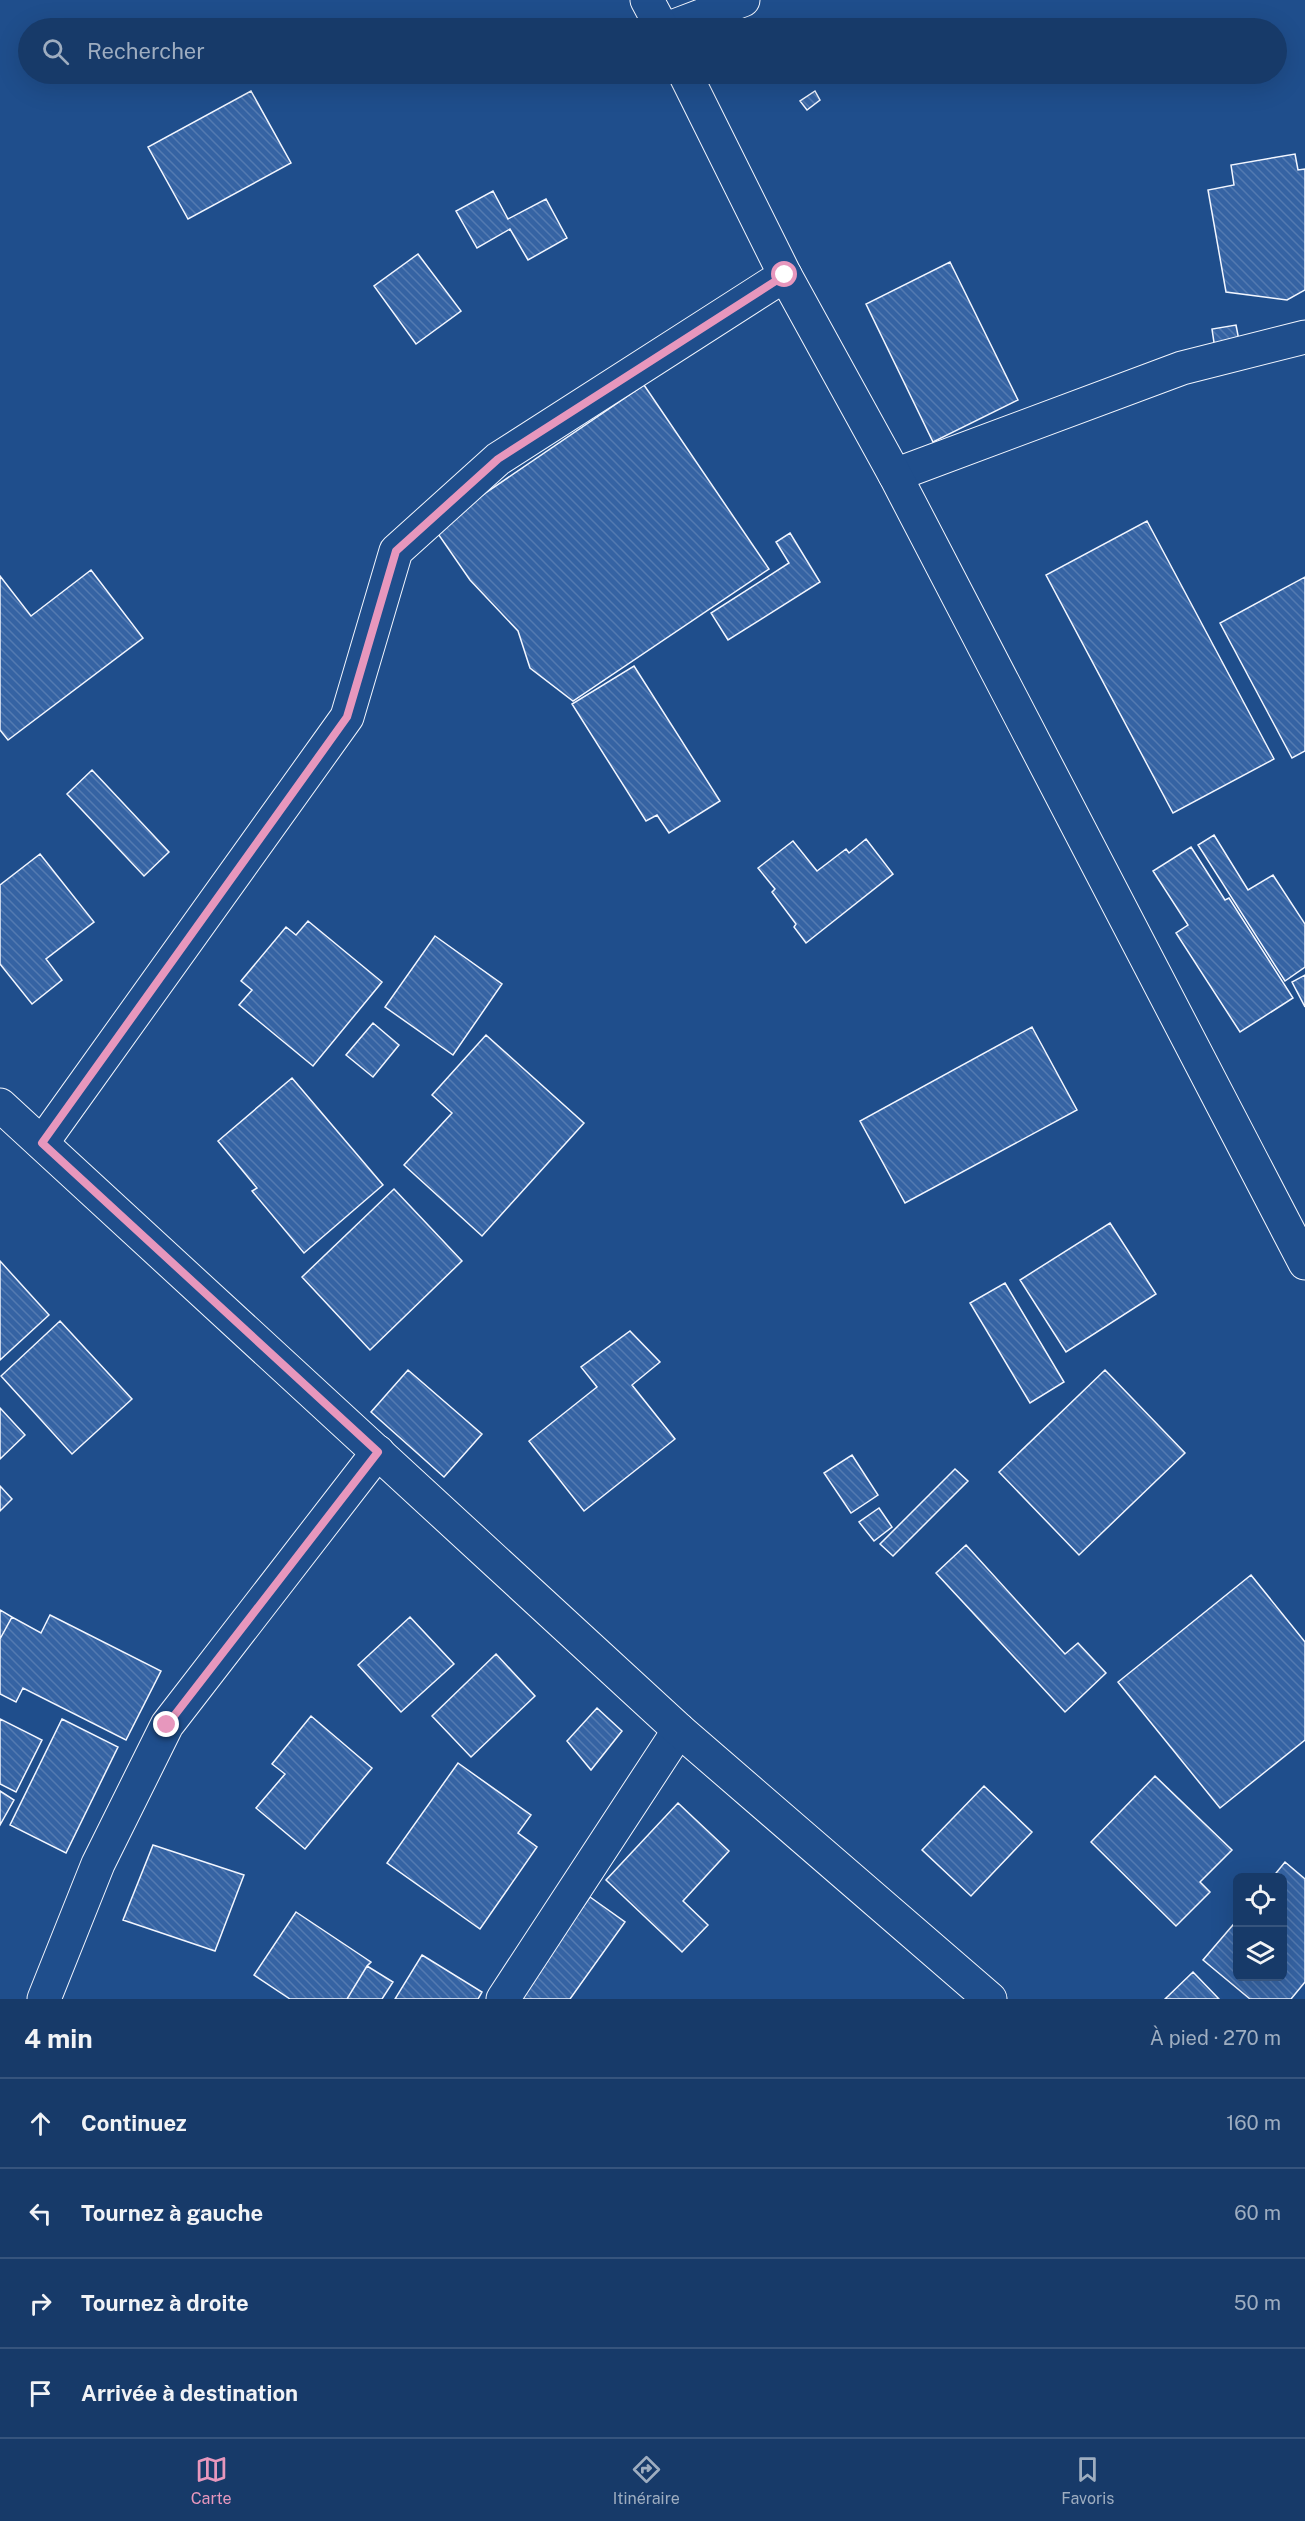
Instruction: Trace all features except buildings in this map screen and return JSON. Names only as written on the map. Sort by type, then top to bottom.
[{"type":"main road","points":[[647,0],[657,18]]},
{"type":"main road","points":[[696,18],[744,0]]},
{"type":"main road","points":[[690,84],[785,275],[895,475],[1305,1263]]},
{"type":"main road","points":[[42,1143],[347,717],[396,551],[498,459],[785,275]]},
{"type":"main road","points":[[895,475],[1182,368],[1305,337]]},
{"type":"main road","points":[[0,1105],[679,1730],[990,1999]]},
{"type":"main road","points":[[44,1999],[98,1864],[167,1725],[378,1452]]},
{"type":"main road","points":[[503,1999],[679,1730]]},
{"type":"route","points":[[167,1725],[378,1452],[42,1143],[347,717],[396,551],[498,459],[785,275]]}]
